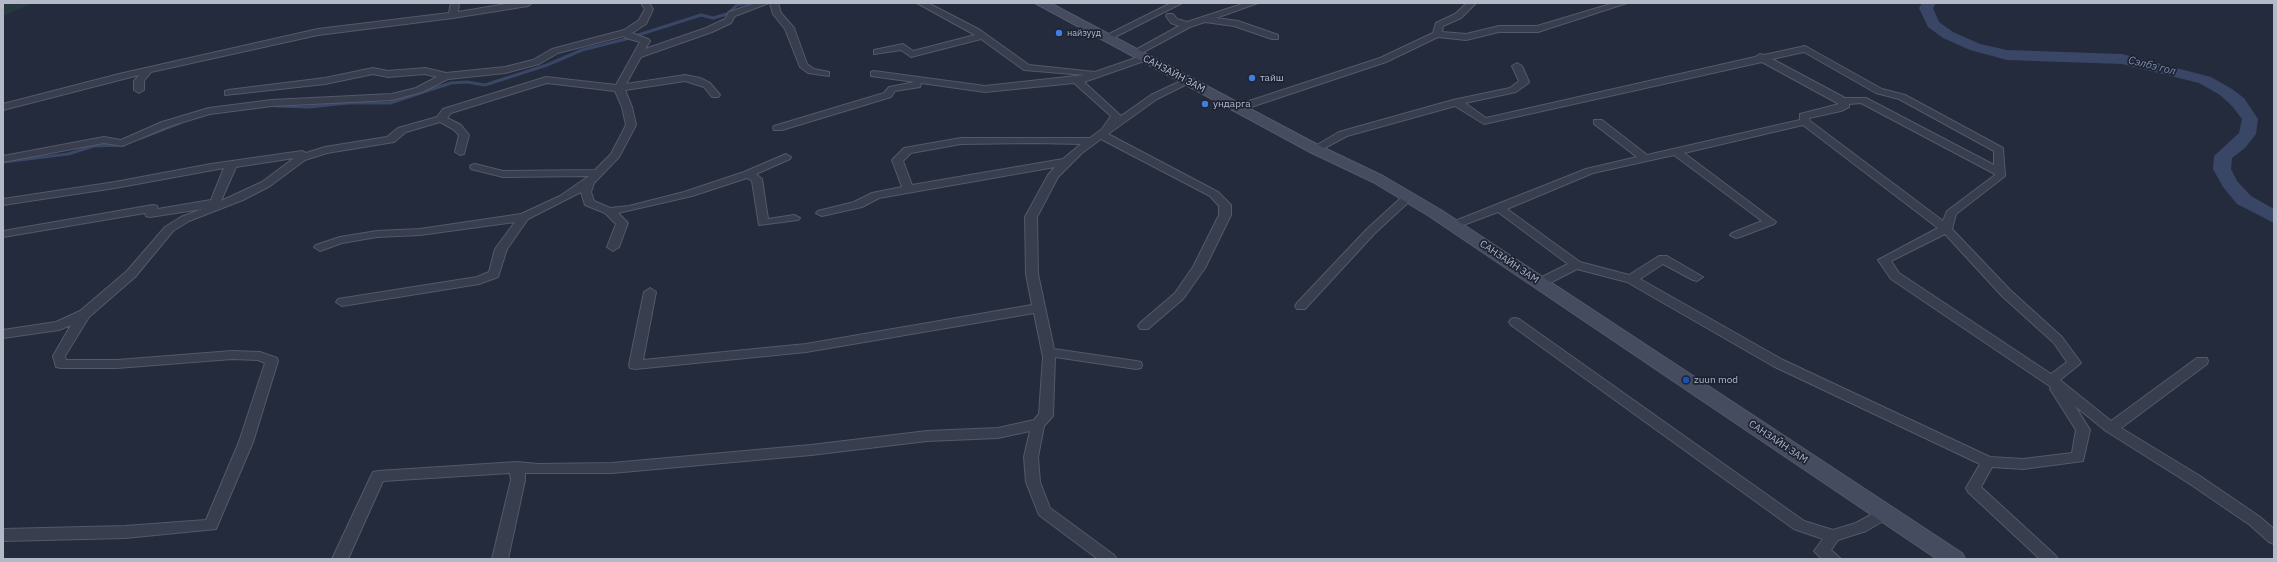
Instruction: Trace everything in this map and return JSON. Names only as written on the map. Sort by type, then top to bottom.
[{"type":"main road","name":"САНЗАЙН ЗАМ","points":[[1041,3],[1315,149],[1378,179],[1408,197],[1540,283],[1954,559]]},
{"type":"street","points":[[453,16],[455,3]]},
{"type":"street","points":[[3,107],[148,70],[318,32],[453,16],[528,3]]},
{"type":"street","points":[[228,93],[325,81],[373,71],[388,74],[425,71],[446,76],[505,70],[536,62],[554,51],[627,32],[643,22],[649,9],[645,3]]},
{"type":"street","points":[[637,55],[709,30],[728,21],[732,14],[765,3]]},
{"type":"street","points":[[774,3],[777,14],[789,28],[803,65],[811,71],[826,74]]},
{"type":"street","points":[[921,3],[983,36],[1027,68],[1104,73]]},
{"type":"street","points":[[1106,38],[1178,3]]},
{"type":"street","points":[[1018,91],[1104,73],[1140,55],[1191,23],[1254,3]]},
{"type":"street","points":[[1437,34],[1439,25],[1458,16],[1472,3]]},
{"type":"street","points":[[1238,108],[1384,60],[1437,34],[1466,37],[1498,29],[1538,29],[1623,3]]},
{"type":"street","points":[[1170,16],[1174,21],[1191,23],[1216,20],[1235,22],[1275,37]]},
{"type":"street","points":[[619,88],[645,41],[629,36],[627,32]]},
{"type":"street","points":[[877,52],[903,47],[911,54],[983,36]]},
{"type":"street","points":[[1457,102],[1484,121],[1635,88],[1760,57],[1805,49],[1879,91],[1902,97],[1999,150],[2000,176],[1951,213],[1946,229],[1884,260],[1895,276],[2051,380],[2111,428],[2195,480],[2255,521],[2274,538]]},
{"type":"street","points":[[1760,57],[1843,101],[1863,100],[1999,172]]},
{"type":"street","points":[[1315,149],[1343,134],[1457,102],[1514,90],[1524,82],[1517,66]]},
{"type":"street","points":[[139,90],[139,81],[148,70]]},
{"type":"street","points":[[874,74],[938,81],[985,89],[1050,84]]},
{"type":"street","points":[[3,159],[104,140],[122,143],[166,124],[209,111],[272,103],[392,97],[419,90],[446,76]]},
{"type":"street","points":[[3,202],[390,140],[402,130],[441,119],[447,111],[546,80],[619,88],[684,78],[697,80],[707,85],[715,95]]},
{"type":"street","points":[[1076,80],[1116,116],[1099,135]]},
{"type":"street","points":[[778,128],[888,96],[892,89],[938,81]]},
{"type":"street","points":[[340,559],[378,476],[518,467],[538,469],[612,468],[811,450],[927,436],[998,433],[1038,424],[1046,416],[1048,352],[1032,274],[1031,217],[1053,176],[1066,162],[1099,135],[1154,97],[1188,81]]},
{"type":"street","points":[[320,247],[340,240],[377,234],[420,232],[524,217],[564,198],[588,182],[615,155],[631,125],[627,107],[619,88]]},
{"type":"street","points":[[1843,101],[1845,105],[1837,109],[1804,116],[1805,122],[1946,229],[2006,293],[2058,340],[2075,363],[2051,380]]},
{"type":"street","points":[[441,119],[457,127],[464,135],[460,152]]},
{"type":"street","points":[[1598,122],[1645,158]]},
{"type":"street","points":[[1454,226],[1590,171],[1805,122]]},
{"type":"street","points":[[908,189],[897,160],[908,150],[961,141],[1034,140],[1099,135],[1214,194],[1225,205],[1225,216],[1199,268],[1179,296],[1144,326]]},
{"type":"street","points":[[3,334],[60,326],[84,314],[131,274],[169,229],[185,219],[239,198],[266,184],[301,158],[325,150]]},
{"type":"street","points":[[1675,151],[1770,222],[1736,235]]},
{"type":"street","points":[[609,211],[629,209],[688,194],[748,174],[786,157]]},
{"type":"street","points":[[822,213],[858,205],[876,195],[1066,162]]},
{"type":"street","points":[[3,234],[153,208],[150,214],[215,203],[231,165]]},
{"type":"street","points":[[475,167],[503,174],[569,172],[598,173]]},
{"type":"street","points":[[748,174],[757,179],[763,223],[794,218]]},
{"type":"street","points":[[588,182],[586,192],[589,203],[609,211],[622,223],[613,247]]},
{"type":"street","points":[[1301,306],[1370,232],[1408,197]]},
{"type":"street","points":[[1499,208],[1576,265],[1631,280],[1778,363],[1988,462],[2023,464],[2078,458],[2083,430],[2051,380]]},
{"type":"street","points":[[342,302],[479,280],[494,274],[501,249],[524,217]]},
{"type":"street","points":[[1631,280],[1663,259],[1697,277]]},
{"type":"street","points":[[1540,283],[1576,265]]},
{"type":"street","points":[[650,292],[635,364],[806,348],[1039,308]]},
{"type":"street","points":[[3,535],[34,536],[155,530],[211,525],[246,442],[272,362],[260,356],[232,355],[117,364],[61,364],[60,356],[84,314]]},
{"type":"street","points":[[1515,322],[1799,525],[1833,536],[1861,527],[1885,513]]},
{"type":"street","points":[[3,326],[30,330]]},
{"type":"street","points":[[1048,352],[1136,365]]},
{"type":"street","points":[[2111,428],[2202,361]]},
{"type":"street","points":[[1038,424],[1031,457],[1034,482],[1044,511],[1109,559]]},
{"type":"street","points":[[1988,462],[1973,488],[2050,559]]},
{"type":"street","points":[[500,559],[518,480],[518,467]]},
{"type":"street","points":[[1833,536],[1822,551],[1833,559]]},
{"type":"shaded area","points":[[3,3],[33,3],[3,16]]},
{"type":"waterway","points":[[635,36],[701,15],[713,18],[727,14],[737,5],[749,3]]},
{"type":"waterway","name":"Сэлбэ гол","points":[[1929,3],[1926,8],[1933,24],[1948,35],[1975,47],[2007,55],[2122,59],[2205,80],[2226,92],[2238,102],[2250,119],[2247,134],[2239,144],[2223,156],[2222,169],[2229,183],[2244,200],[2274,217]]},
{"type":"waterway","points":[[276,106],[309,107],[348,103],[390,103],[451,83],[467,82],[485,85],[547,65],[582,50],[630,38]]},
{"type":"waterway","points":[[141,138],[180,123]]},
{"type":"waterway","points":[[3,162],[68,154],[94,146],[124,145]]},
{"type":"place","name":"найзууд","points":[[1059,33]]},
{"type":"place","name":"тайш","points":[[1252,78]]},
{"type":"place","name":"ундарга","points":[[1205,104]]},
{"type":"place","name":"zuun mod","points":[[1686,380]]}]
